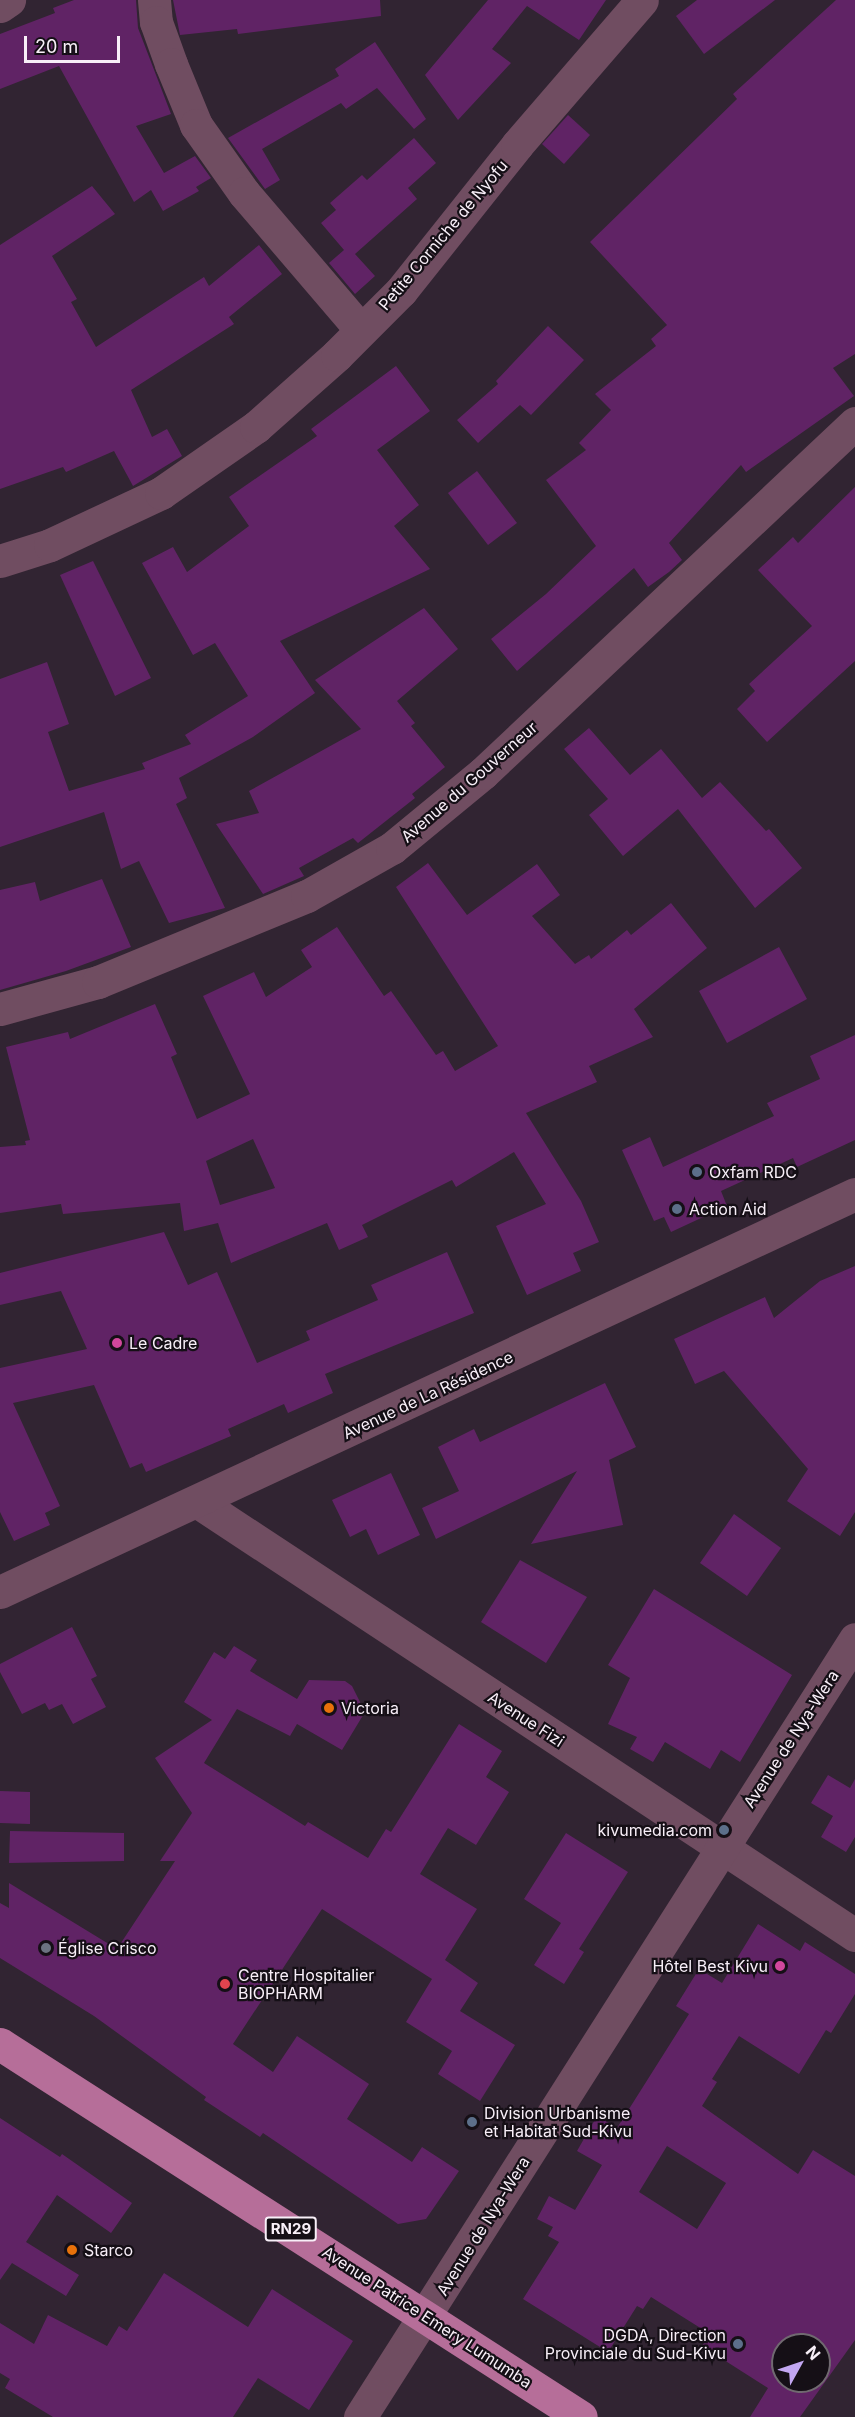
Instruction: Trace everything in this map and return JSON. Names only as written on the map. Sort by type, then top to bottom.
[{"type":"main road","name":"Avenue Patrice Emery Lumumba","points":[[0,2044],[427,2315],[580,2417]]},
{"type":"street","points":[[0,6],[9,0]]},
{"type":"street","points":[[154,0],[164,43],[196,125],[244,192],[361,330]]},
{"type":"street","name":"Petite Corniche de Nyofu","points":[[0,561],[50,545],[161,493],[256,427],[401,291],[517,145],[642,0]]},
{"type":"street","name":"Avenue du Gouverneur","points":[[0,1009],[98,982],[131,969],[307,896],[392,848],[483,773],[855,423]]},
{"type":"street","name":"Avenue de La Résidence","points":[[0,1592],[198,1503],[855,1194]]},
{"type":"street","name":"Avenue Fizi","points":[[198,1503],[855,1935]]},
{"type":"street","name":"Avenue de Nya-Wera","points":[[360,2417],[855,1639]]},
{"type":"building","points":[[74,0],[136,0],[138,28],[171,114],[136,126],[164,173],[195,156],[211,178],[196,187],[199,191],[163,211],[151,190],[134,202],[59,66],[0,89],[0,34],[55,13],[53,8]]},
{"type":"building","points":[[173,0],[380,0],[381,16],[238,34],[237,29],[180,35]]},
{"type":"building","points":[[488,0],[606,0],[579,40],[527,6],[492,49],[511,63],[458,120],[425,75]]},
{"type":"building","points":[[697,0],[775,0],[704,54],[676,16]]},
{"type":"building","points":[[836,0],[855,0],[855,354],[833,368],[854,396],[746,472],[741,465],[669,543],[682,560],[669,572],[648,587],[634,568],[517,671],[491,639],[546,594],[596,546],[546,480],[586,450],[579,443],[611,410],[595,394],[656,346],[651,339],[667,325],[590,242],[737,99],[733,94]]},
{"type":"building","points":[[375,42],[426,119],[414,129],[377,88],[346,109],[341,103],[262,149],[280,180],[265,189],[228,138],[339,76],[335,69]]},
{"type":"building","points":[[568,115],[590,135],[564,164],[542,144]]},
{"type":"building","points":[[414,138],[436,163],[408,188],[417,199],[355,254],[375,276],[355,294],[329,263],[344,250],[321,223],[336,210],[330,203],[362,175],[367,180]]},
{"type":"building","points":[[92,186],[115,214],[52,256],[77,299],[71,302],[96,347],[204,277],[209,286],[259,245],[282,274],[229,317],[234,324],[131,390],[152,437],[167,429],[182,456],[133,486],[114,451],[66,472],[63,467],[0,489],[0,245]]},
{"type":"building","points":[[548,326],[584,360],[531,415],[520,405],[478,443],[457,420],[498,384],[496,381]]},
{"type":"building","points":[[396,366],[430,411],[377,450],[419,505],[394,526],[430,569],[280,641],[315,693],[253,737],[179,778],[187,798],[176,804],[225,908],[169,923],[139,861],[121,869],[104,812],[0,847],[0,679],[47,662],[69,724],[48,732],[69,791],[145,769],[142,763],[191,744],[185,735],[248,696],[215,643],[193,655],[142,563],[173,547],[187,572],[249,526],[229,497],[317,436],[311,429]]},
{"type":"building","points":[[477,471],[517,523],[488,545],[448,493]]},
{"type":"building","points":[[855,487],[855,661],[767,742],[737,709],[755,691],[749,684],[812,626],[758,570],[793,537],[798,543]]},
{"type":"building","points":[[93,561],[151,678],[115,696],[60,575]]},
{"type":"building","points":[[424,608],[458,649],[397,701],[415,723],[411,726],[445,767],[412,794],[415,798],[358,843],[353,838],[299,868],[304,876],[263,894],[216,824],[259,813],[249,791],[361,729],[315,680]]},
{"type":"building","points":[[589,728],[630,775],[661,749],[702,798],[720,782],[766,831],[769,829],[802,868],[755,908],[678,809],[623,856],[589,815],[608,799],[564,749]]},
{"type":"building","points":[[428,863],[467,915],[537,864],[560,895],[532,916],[575,964],[589,955],[591,959],[627,930],[631,935],[671,903],[707,948],[634,1009],[653,1037],[589,1066],[597,1082],[526,1113],[581,1201],[599,1242],[573,1253],[581,1271],[527,1295],[496,1226],[546,1204],[514,1152],[456,1187],[452,1180],[362,1225],[368,1237],[339,1250],[327,1223],[231,1263],[218,1223],[184,1231],[180,1203],[63,1214],[61,1204],[0,1213],[0,1147],[26,1145],[25,1141],[30,1140],[6,1047],[68,1032],[70,1039],[155,1004],[177,1054],[171,1057],[197,1119],[250,1094],[203,996],[254,972],[266,997],[312,967],[301,950],[337,927],[384,996],[391,991],[436,1055],[443,1051],[455,1071],[498,1046],[396,887]],"holes":[[[253,1139],[275,1188],[220,1205],[206,1161]]]},
{"type":"building","points":[[102,879],[131,947],[66,971],[0,990],[0,890],[35,882],[40,901]]},
{"type":"building","points":[[779,947],[807,999],[727,1043],[699,991]]},
{"type":"building","points":[[855,1035],[855,1140],[797,1167],[793,1158],[721,1191],[727,1206],[671,1232],[664,1217],[654,1221],[622,1150],[650,1137],[663,1167],[774,1116],[767,1103],[820,1079],[810,1056]]},
{"type":"building","points":[[164,1232],[188,1285],[217,1272],[257,1363],[310,1340],[306,1331],[378,1300],[371,1285],[447,1252],[474,1313],[325,1374],[333,1393],[288,1413],[284,1404],[228,1429],[231,1436],[146,1472],[142,1463],[130,1468],[94,1385],[13,1403],[60,1506],[45,1513],[50,1525],[14,1541],[0,1512],[0,1368],[87,1349],[61,1291],[0,1305],[0,1273]]},
{"type":"building","points":[[855,1266],[855,1512],[840,1536],[787,1501],[808,1469],[724,1371],[695,1384],[674,1339],[765,1297],[774,1318],[820,1281]]},
{"type":"building","points":[[605,1383],[636,1447],[609,1460],[623,1525],[531,1544],[577,1471],[436,1539],[422,1508],[459,1491],[438,1447],[474,1429],[480,1442]]},
{"type":"building","points":[[391,1473],[420,1535],[378,1555],[366,1529],[350,1537],[332,1500]]},
{"type":"building","points":[[734,1514],[781,1548],[747,1596],[700,1563]]},
{"type":"building","points":[[520,1560],[587,1597],[546,1663],[481,1622]]},
{"type":"building","points":[[654,1589],[792,1675],[740,1762],[721,1750],[710,1769],[665,1742],[653,1762],[630,1749],[637,1737],[608,1724],[630,1678],[608,1665]]},
{"type":"building","points":[[72,1627],[97,1676],[91,1679],[106,1707],[73,1724],[62,1704],[49,1710],[45,1703],[22,1714],[0,1672],[0,1664]]},
{"type":"building","points":[[234,1646],[257,1660],[250,1671],[297,1699],[309,1680],[345,1681],[352,1686],[365,1712],[342,1750],[297,1724],[290,1736],[237,1709],[204,1763],[305,1826],[308,1822],[368,1858],[386,1829],[391,1832],[459,1724],[502,1751],[486,1777],[509,1792],[476,1845],[448,1828],[420,1874],[477,1909],[445,1960],[478,1983],[460,2011],[515,2045],[480,2101],[438,2074],[452,2051],[406,2022],[432,1979],[322,1909],[233,2044],[273,2072],[297,2036],[369,2084],[347,2119],[412,2162],[422,2147],[459,2171],[426,2219],[398,2224],[263,2133],[260,2137],[204,2100],[206,2097],[94,2016],[0,1958],[0,1903],[9,1908],[9,1883],[117,1949],[175,1861],[160,1861],[192,1813],[155,1758],[212,1720],[184,1702],[214,1652],[225,1659]]},
{"type":"building","points":[[828,1775],[850,1788],[855,1779],[855,1837],[846,1852],[821,1837],[833,1816],[811,1803]]},
{"type":"building","points":[[0,1791],[30,1792],[30,1824],[0,1823]]},
{"type":"building","points":[[10,1831],[124,1833],[124,1861],[9,1863]]},
{"type":"building","points":[[566,1833],[628,1872],[579,1949],[584,1952],[564,1984],[534,1965],[561,1923],[524,1899]]},
{"type":"building","points":[[758,1924],[800,1951],[805,1942],[855,1974],[855,1994],[831,2033],[826,2030],[799,2074],[739,2036],[712,2079],[717,2082],[702,2106],[798,2174],[813,2150],[855,2176],[855,2340],[831,2374],[831,2333],[771,2333],[771,2393],[817,2393],[800,2417],[750,2417],[768,2388],[702,2346],[710,2334],[651,2297],[643,2309],[637,2306],[608,2352],[523,2299],[559,2242],[548,2236],[553,2227],[537,2219],[549,2196],[575,2210],[602,2165],[577,2151],[597,2116],[617,2128],[689,2014],[676,2006],[699,1969],[722,1983]],"holes":[[[667,2146],[726,2183],[697,2229],[639,2192]]]},
{"type":"building","points":[[0,2118],[60,2157],[62,2154],[132,2203],[111,2233],[57,2195],[26,2242],[79,2275],[66,2296],[12,2263],[0,2280]]},
{"type":"building","points":[[164,2273],[248,2327],[272,2289],[353,2341],[309,2410],[258,2378],[233,2417],[53,2417],[5,2388],[10,2379],[0,2373],[0,2323],[34,2344],[48,2315],[107,2346],[119,2326],[127,2331]]},
{"type":"place","name":"Oxfam RDC","points":[[697,1172]]},
{"type":"place","name":"Action Aid","points":[[677,1209]]},
{"type":"place","name":"Le Cadre","points":[[117,1343]]},
{"type":"place","name":"Victoria","points":[[329,1708]]},
{"type":"place","name":"kivumedia.com","points":[[724,1830]]},
{"type":"place","name":"Église Crisco","points":[[46,1948]]},
{"type":"place","name":"Hôtel Best Kivu","points":[[780,1966]]},
{"type":"place","name":"Centre Hospitalier BIOPHARM","points":[[225,1984]]},
{"type":"place","name":"Division Urbanisme et Habitat Sud-Kivu","points":[[472,2122]]},
{"type":"place","name":"Starco","points":[[72,2250]]},
{"type":"place","name":"DGDA, Direction Provinciale du Sud-Kivu","points":[[738,2344]]}]
